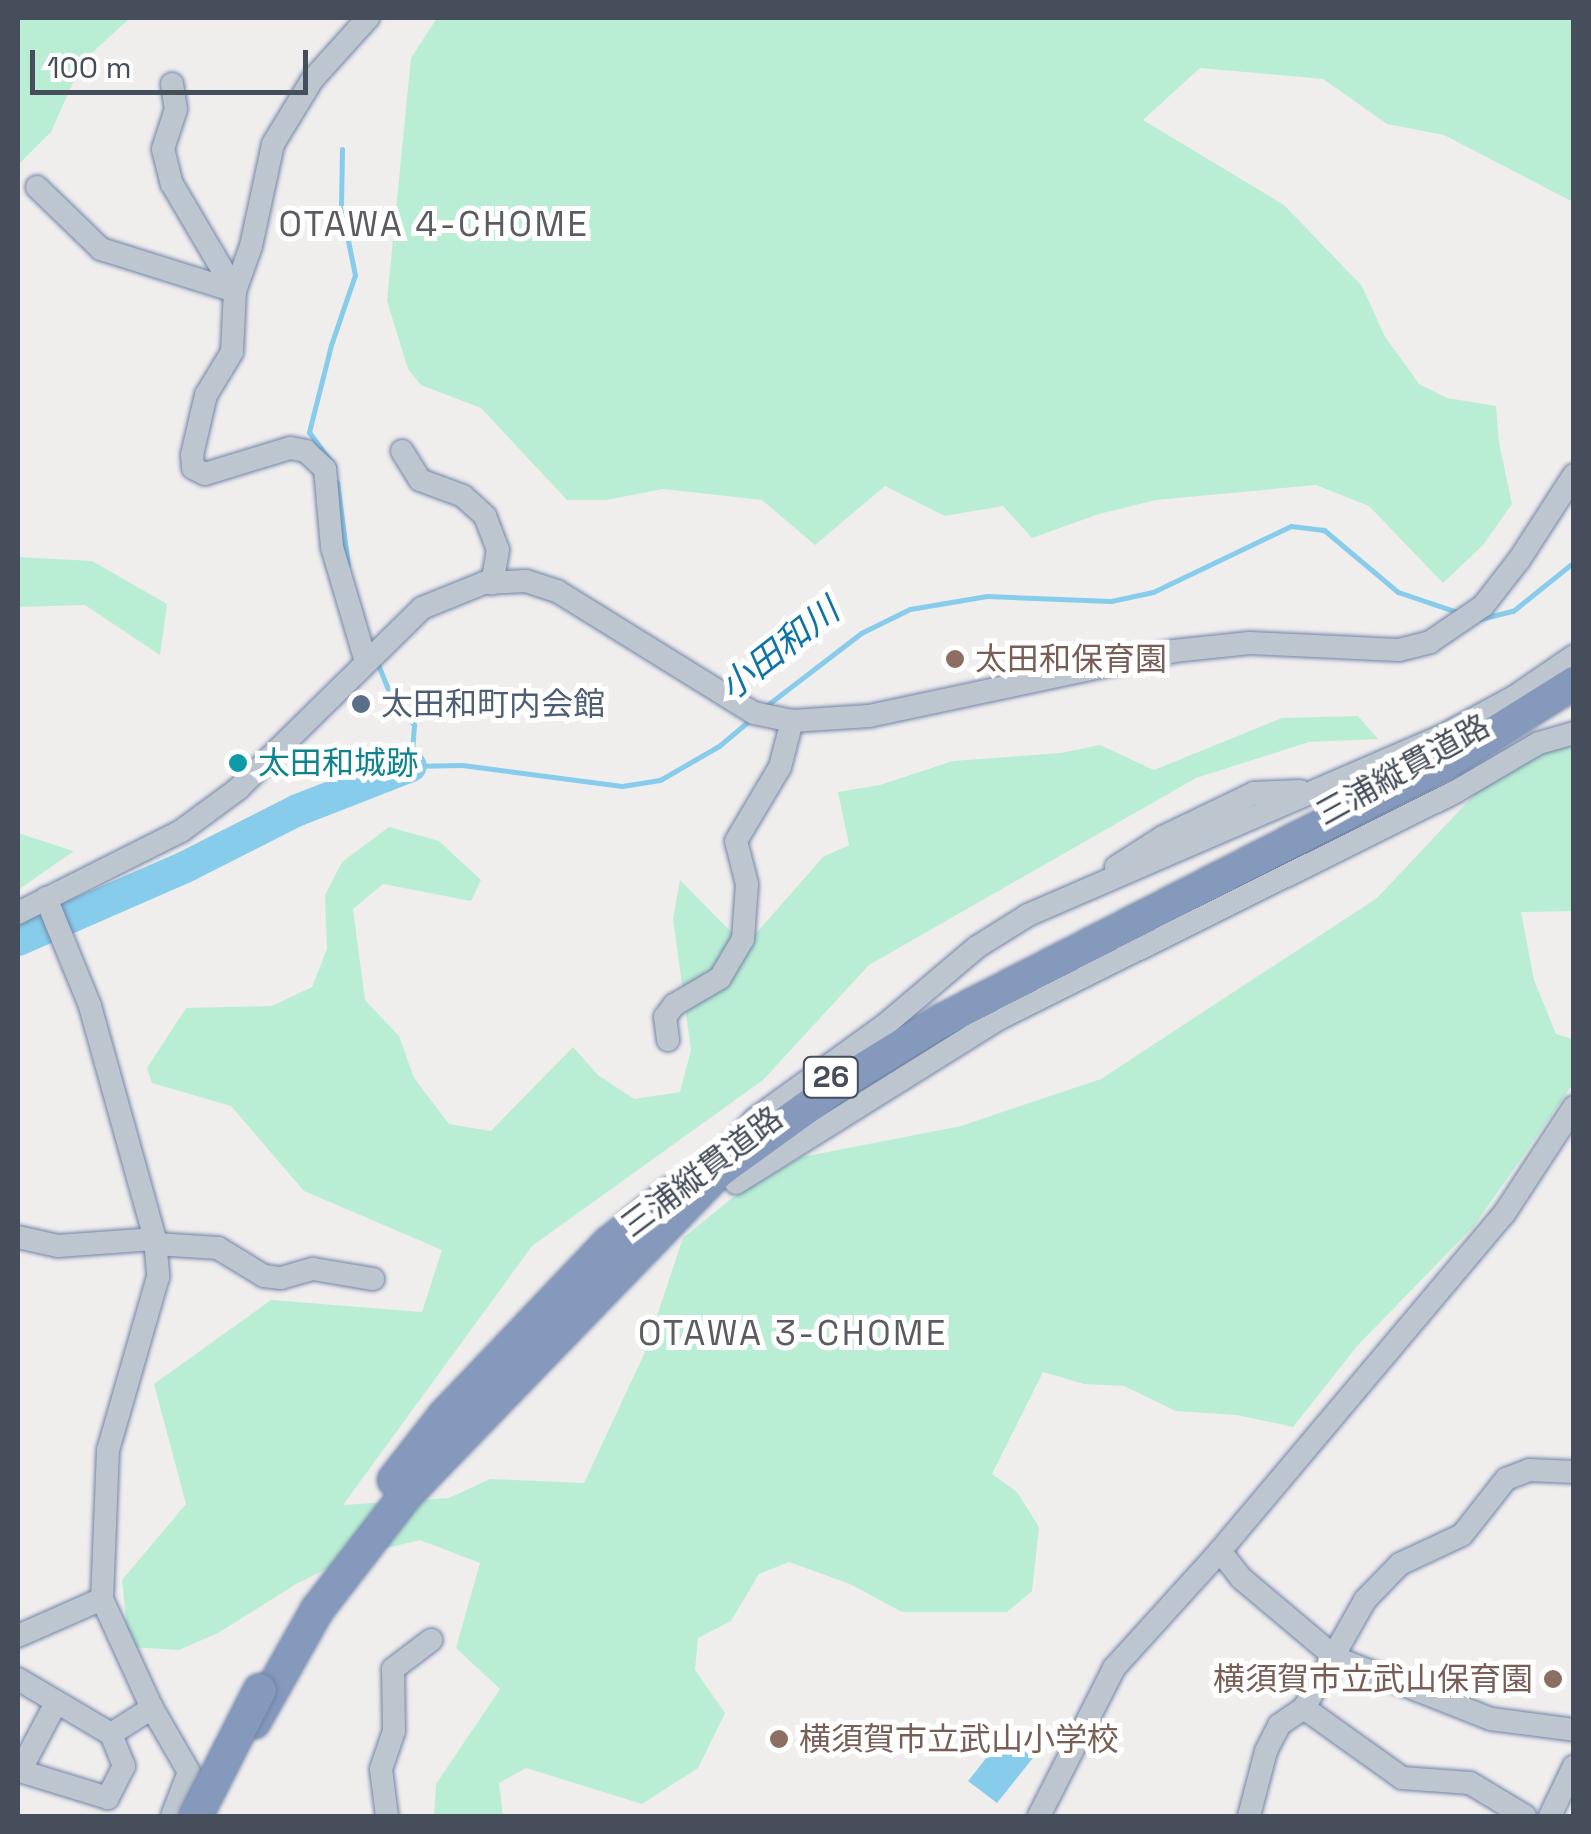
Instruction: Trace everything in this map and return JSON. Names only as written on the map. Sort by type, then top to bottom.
[{"type":"highway","name":"三浦縦貫道路","points":[[203,1816],[264,1692],[340,1558],[402,1467],[444,1416],[609,1243],[730,1169],[834,1074],[937,1012],[1431,758],[1574,669]]},
{"type":"highway","name":"三浦縦貫道路","points":[[264,1692],[317,1610],[405,1496],[719,1171],[839,1084],[941,1021],[1437,767],[1574,683]]},
{"type":"street","points":[[366,662],[332,547],[325,469],[306,451],[290,448],[206,474],[193,468],[195,430],[206,395],[232,352],[235,291],[252,246],[274,144],[312,80],[368,18]]},
{"type":"street","points":[[172,84],[176,109],[163,150],[172,184],[181,206],[235,291]]},
{"type":"street","points":[[37,187],[101,250],[235,291]]},
{"type":"street","points":[[402,452],[420,480],[463,496],[479,507],[498,550],[492,582]]},
{"type":"street","points":[[18,913],[136,856],[193,822],[238,789],[422,608],[450,594],[492,582],[526,581],[557,591],[711,690],[754,713],[792,722],[869,716],[1174,652],[1250,643],[1399,650],[1430,642],[1483,606],[1519,560],[1574,474]]},
{"type":"street","points":[[730,1169],[755,1119],[885,1025],[977,947],[1042,906],[1477,719],[1574,656]]},
{"type":"street","points":[[668,1040],[665,1017],[674,1004],[720,978],[742,938],[746,884],[736,841],[780,767],[792,722]]},
{"type":"street","points":[[730,1169],[998,1019],[1455,792],[1539,743],[1574,733]]},
{"type":"street","points":[[46,898],[90,1006],[155,1241],[158,1277],[108,1450],[102,1599],[152,1708],[189,1772],[203,1816]]},
{"type":"street","points":[[1038,1816],[1114,1668],[1220,1551],[1504,1214],[1574,1107]]},
{"type":"street","points":[[18,1237],[58,1246],[155,1241],[218,1248],[264,1276],[281,1278],[313,1269],[373,1279]]},
{"type":"street","points":[[1249,1816],[1278,1725],[1304,1708],[1336,1658],[1365,1600],[1400,1564],[1462,1536],[1506,1479],[1529,1470],[1574,1472]]},
{"type":"street","points":[[1220,1551],[1241,1578],[1336,1658],[1491,1719],[1574,1730]]},
{"type":"street","points":[[18,1636],[102,1599]]},
{"type":"street","points":[[386,1816],[381,1769],[394,1731],[393,1669],[431,1640]]},
{"type":"street","points":[[18,1679],[111,1734],[124,1766],[108,1798],[20,1772],[56,1703]]},
{"type":"street","points":[[111,1734],[152,1708]]},
{"type":"street","points":[[1304,1708],[1402,1778],[1470,1783],[1525,1816]]},
{"type":"street","points":[[1550,1816],[1574,1766]]},
{"type":"street","points":[[172,1816],[189,1772]]},
{"type":"green space","points":[[18,18],[130,18],[82,62],[51,132],[18,165]]},
{"type":"green space","points":[[437,18],[1573,18],[1573,202],[1444,135],[1387,124],[1323,79],[1200,68],[1143,120],[1284,205],[1362,286],[1384,335],[1419,384],[1447,398],[1496,406],[1499,443],[1512,504],[1483,545],[1443,583],[1369,506],[1316,485],[1156,500],[1099,514],[1032,538],[1003,506],[945,516],[885,486],[815,545],[762,500],[663,489],[606,500],[567,500],[481,408],[421,385],[408,369],[387,301],[411,58]]},
{"type":"green space","points":[[18,557],[92,561],[167,604],[160,655],[85,605],[18,607]]},
{"type":"green space","points":[[1358,716],[1378,739],[1309,742],[1196,778],[869,965],[763,1080],[532,1246],[343,1505],[449,1498],[490,1479],[584,1483],[645,1352],[683,1238],[732,1198],[802,1157],[961,1126],[1101,1079],[1377,898],[1507,760],[1573,741],[1573,911],[1521,912],[1534,980],[1556,1034],[1573,1039],[1573,1084],[1474,1226],[1358,1345],[1293,1427],[1237,1415],[1176,1411],[1124,1386],[1084,1384],[1043,1372],[992,1474],[1017,1492],[1039,1527],[1032,1591],[1007,1612],[902,1612],[850,1584],[789,1562],[759,1574],[731,1621],[698,1638],[695,1670],[725,1713],[698,1768],[642,1804],[526,1768],[499,1783],[503,1816],[434,1816],[436,1784],[500,1689],[456,1648],[480,1563],[420,1540],[353,1556],[296,1584],[218,1633],[179,1650],[129,1647],[122,1580],[186,1504],[154,1384],[271,1300],[422,1312],[442,1250],[304,1191],[231,1106],[152,1083],[147,1068],[186,1008],[272,1006],[312,987],[327,949],[325,895],[342,862],[389,827],[439,841],[481,880],[471,901],[383,884],[353,909],[365,1000],[399,1036],[414,1078],[449,1124],[491,1131],[573,1047],[598,1075],[634,1099],[680,1092],[691,1050],[673,919],[680,880],[745,946],[823,857],[849,845],[838,792],[880,785],[953,761],[1061,753],[1100,745],[1154,770],[1282,718]]},
{"type":"green space","points":[[18,833],[73,851],[74,851],[18,890]]},
{"type":"water","points":[[1011,1727],[1040,1749],[997,1803],[968,1781]]},
{"type":"waterway","points":[[334,466],[309,432],[331,345],[355,275],[341,206],[342,149]]},
{"type":"waterway","points":[[337,482],[348,565]]},
{"type":"waterway","name":"小田和川","points":[[766,706],[861,633],[910,609],[987,596],[1111,601],[1153,592],[1291,526],[1324,530],[1398,592],[1460,613]]},
{"type":"waterway","name":"小田和川","points":[[1480,619],[1513,611],[1574,562]]},
{"type":"waterway","name":"小田和川","points":[[377,662],[387,687],[414,725],[411,766],[462,765],[622,786],[660,780],[719,746],[750,720]]},
{"type":"waterway","name":"小田和川","points":[[18,940],[187,866],[298,810],[411,766]]},
{"type":"place","name":"太田和保育園","points":[[955,659]]},
{"type":"place","name":"太田和町内会館","points":[[361,704]]},
{"type":"place","name":"太田和城跡","points":[[238,763]]},
{"type":"place","name":"横須賀市立武山保育園","points":[[1553,1679]]},
{"type":"place","name":"横須賀市立武山小学校","points":[[779,1739]]},
{"type":"district","name":"OTAWA 4-CHOME","points":[[434,224]]},
{"type":"district","name":"OTAWA 3-CHOME","points":[[793,1333]]}]
